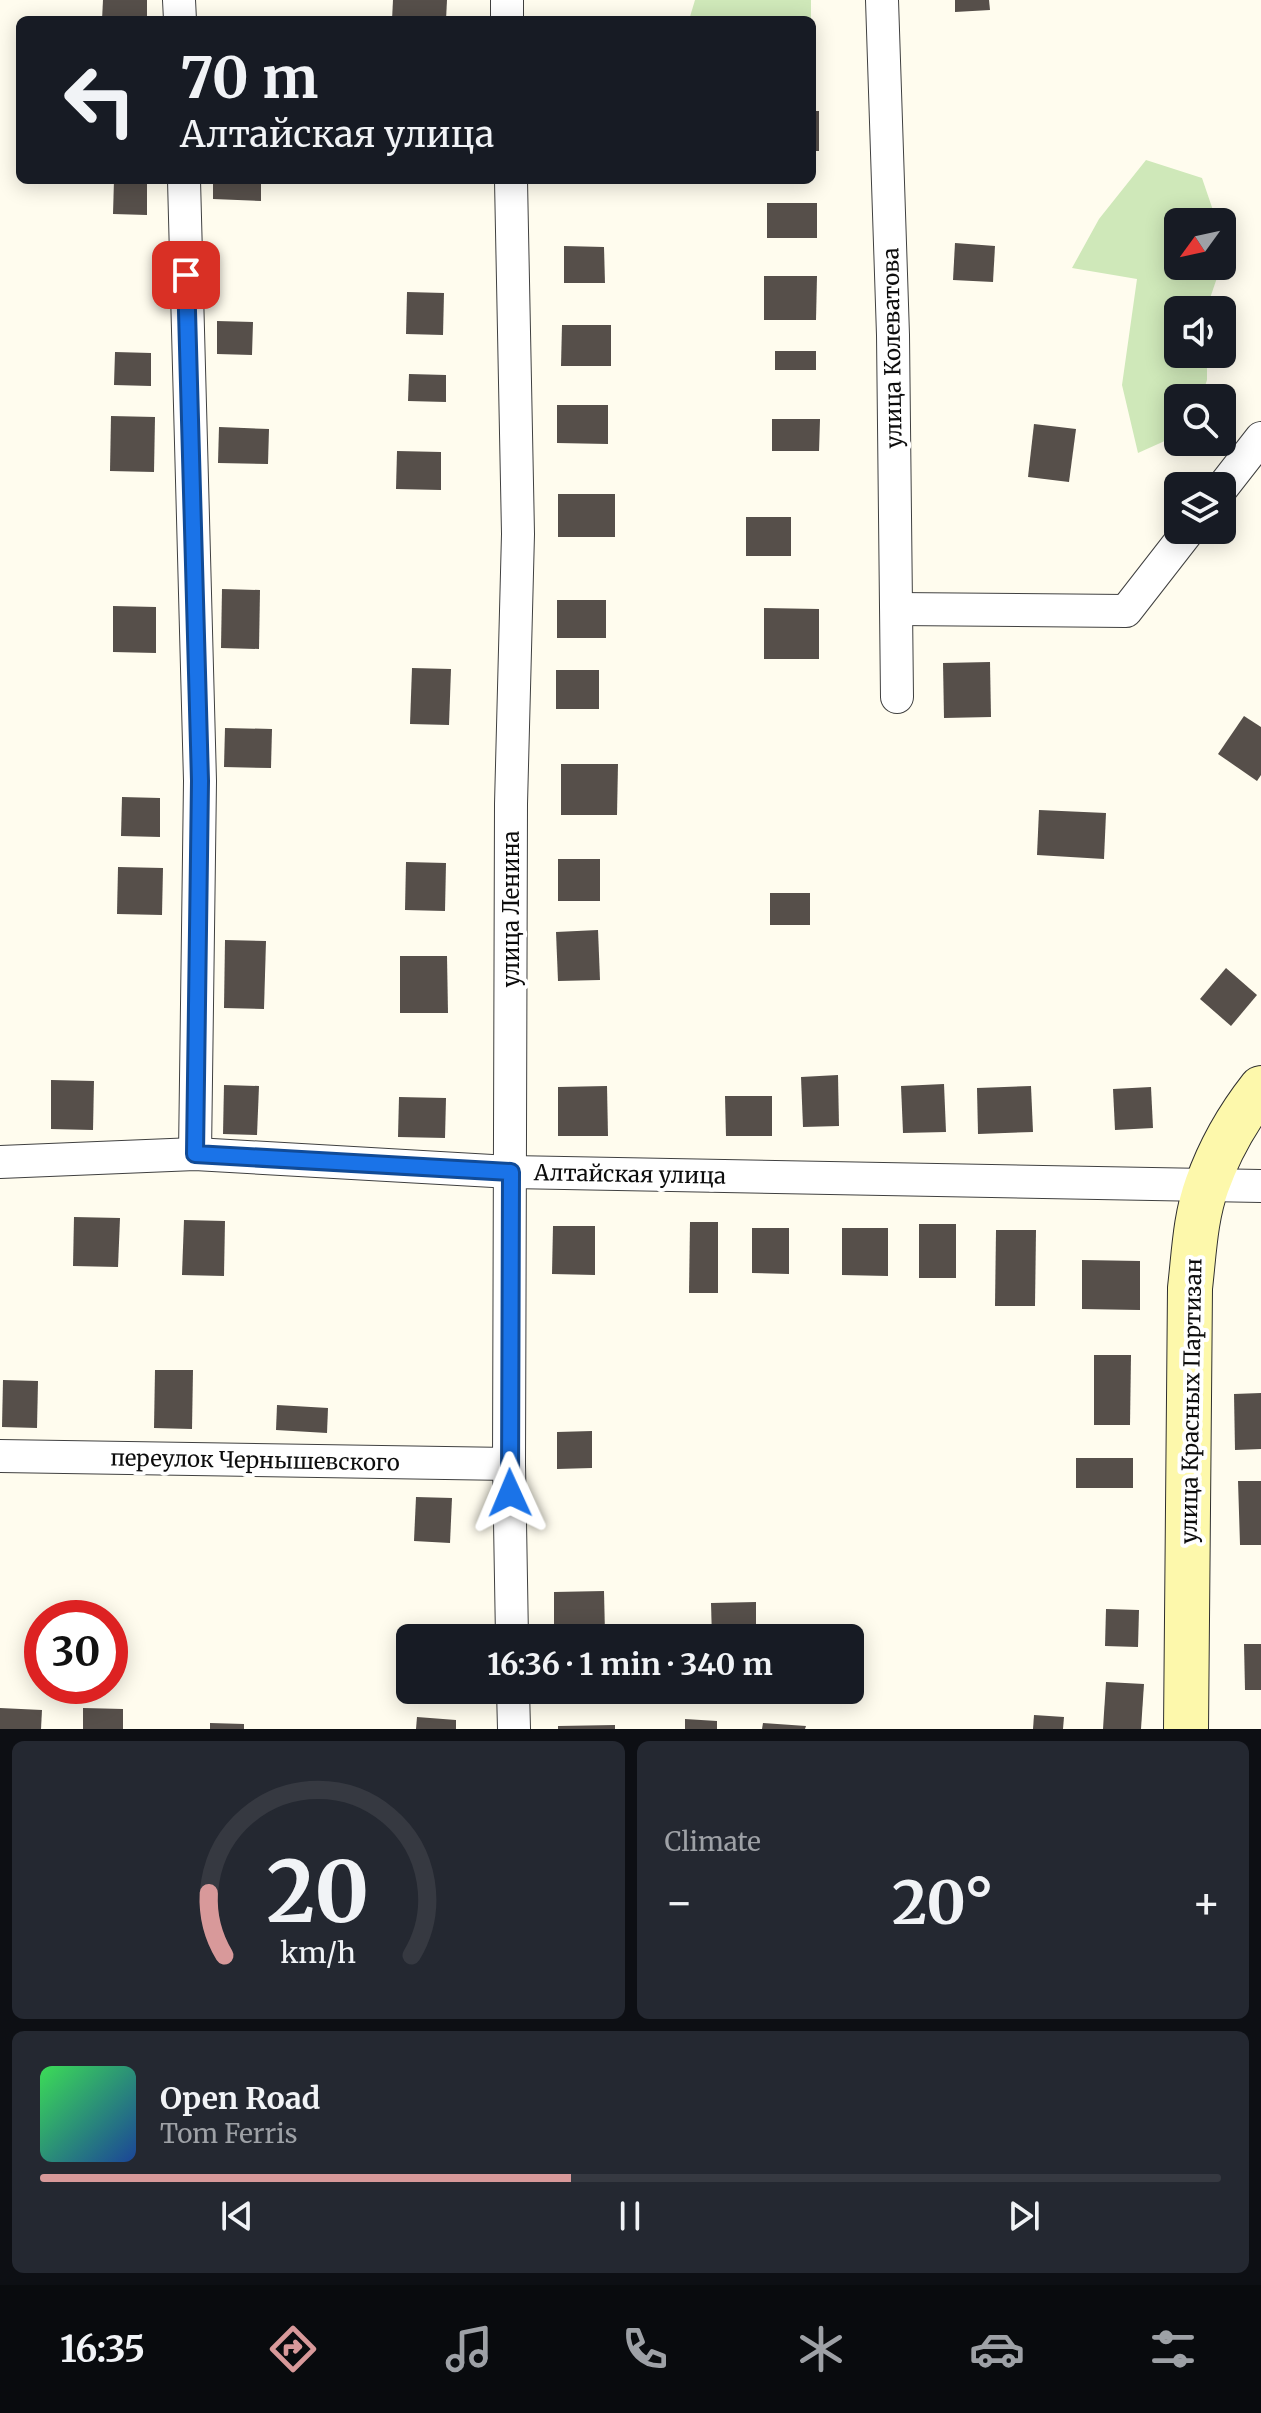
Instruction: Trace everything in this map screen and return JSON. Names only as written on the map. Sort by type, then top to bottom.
[{"type":"main road","name":"улица Красных Партизан","points":[[1186,1729],[1190,1288],[1196,1233],[1207,1185],[1224,1146],[1261,1088]]},
{"type":"street","name":"улица Колеватова","points":[[882,0],[893,335],[897,697]]},
{"type":"street","points":[[184,184],[200,781],[195,1154]]},
{"type":"street","name":"улица Ленина","points":[[511,184],[518,534],[511,804],[509,1464],[512,1624]]},
{"type":"street","points":[[1234,472],[1261,438]]},
{"type":"street","points":[[897,609],[1126,611],[1178,544]]},
{"type":"street","name":"Алтайская улица","points":[[0,1162],[195,1154],[511,1172],[1261,1186]]},
{"type":"street","name":"переулок Чернышевского","points":[[0,1456],[509,1464]]},
{"type":"street","points":[[513,1704],[514,1729]]},
{"type":"green space","points":[[695,0],[811,0],[811,16],[690,16]]},
{"type":"green space","points":[[1146,160],[1202,178],[1212,208],[1164,208],[1164,280],[1216,280],[1211,296],[1164,296],[1164,368],[1207,368],[1207,380],[1206,384],[1164,384],[1164,441],[1138,453],[1122,385],[1137,279],[1072,268],[1099,219]]},
{"type":"building","points":[[103,0],[147,0],[147,16],[102,16]]},
{"type":"building","points":[[393,0],[447,0],[446,16],[392,16]]},
{"type":"building","points":[[955,0],[989,0],[990,10],[955,12]]},
{"type":"building","points":[[816,111],[819,111],[819,151],[816,151]]},
{"type":"building","points":[[114,184],[147,184],[147,215],[113,214]]},
{"type":"building","points":[[213,184],[261,184],[261,201],[213,199]]},
{"type":"building","points":[[767,203],[817,203],[817,238],[767,238]]},
{"type":"building","points":[[955,243],[995,246],[993,282],[953,280]]},
{"type":"building","points":[[564,246],[604,247],[605,283],[564,283]]},
{"type":"building","points":[[764,276],[817,276],[816,320],[764,320]]},
{"type":"building","points":[[407,292],[444,293],[443,335],[406,334]]},
{"type":"building","points":[[217,321],[253,322],[252,355],[217,354]]},
{"type":"building","points":[[562,325],[611,325],[611,366],[561,366]]},
{"type":"building","points":[[775,351],[816,351],[816,370],[775,370]]},
{"type":"building","points":[[115,352],[151,353],[151,386],[114,385]]},
{"type":"building","points":[[409,374],[446,375],[446,402],[408,401]]},
{"type":"building","points":[[557,405],[608,405],[608,444],[557,443]]},
{"type":"building","points":[[111,416],[155,417],[154,472],[110,471]]},
{"type":"building","points":[[772,419],[820,419],[819,451],[772,451]]},
{"type":"building","points":[[1034,424],[1076,429],[1069,482],[1028,477]]},
{"type":"building","points":[[219,427],[269,429],[268,464],[218,463]]},
{"type":"building","points":[[397,451],[441,452],[441,490],[396,489]]},
{"type":"building","points":[[558,494],[615,494],[615,537],[558,537]]},
{"type":"building","points":[[746,517],[791,517],[791,556],[746,556]]},
{"type":"building","points":[[222,589],[260,590],[259,649],[221,648]]},
{"type":"building","points":[[557,600],[606,600],[606,638],[557,638]]},
{"type":"building","points":[[113,606],[156,607],[156,653],[113,652]]},
{"type":"building","points":[[764,608],[819,609],[819,659],[764,659]]},
{"type":"building","points":[[990,662],[991,717],[944,718],[943,663]]},
{"type":"building","points":[[412,668],[451,669],[449,725],[410,724]]},
{"type":"building","points":[[556,670],[599,670],[599,709],[556,709]]},
{"type":"building","points":[[1244,716],[1261,727],[1261,775],[1257,781],[1218,754]]},
{"type":"building","points":[[225,728],[272,729],[271,768],[224,767]]},
{"type":"building","points":[[561,764],[618,764],[617,815],[561,815]]},
{"type":"building","points":[[122,797],[160,798],[160,837],[121,836]]},
{"type":"building","points":[[1039,810],[1106,813],[1104,859],[1037,855]]},
{"type":"building","points":[[558,859],[600,859],[600,901],[558,901]]},
{"type":"building","points":[[406,862],[446,863],[445,911],[405,910]]},
{"type":"building","points":[[118,867],[163,868],[162,915],[117,914]]},
{"type":"building","points":[[770,893],[810,893],[810,925],[770,925]]},
{"type":"building","points":[[598,930],[600,980],[558,981],[556,932]]},
{"type":"building","points":[[225,940],[266,941],[264,1009],[224,1008]]},
{"type":"building","points":[[400,956],[447,956],[448,1013],[400,1013]]},
{"type":"building","points":[[1226,968],[1257,995],[1231,1026],[1200,999]]},
{"type":"building","points":[[838,1075],[839,1126],[803,1127],[801,1077]]},
{"type":"building","points":[[51,1080],[94,1081],[93,1130],[51,1129]]},
{"type":"building","points":[[944,1084],[946,1132],[903,1133],[901,1086]]},
{"type":"building","points":[[224,1085],[259,1086],[257,1135],[223,1134]]},
{"type":"building","points":[[607,1086],[608,1136],[558,1136],[558,1087]]},
{"type":"building","points":[[1031,1086],[1033,1132],[978,1134],[977,1088]]},
{"type":"building","points":[[1151,1087],[1153,1128],[1115,1130],[1113,1089]]},
{"type":"building","points":[[725,1096],[772,1096],[772,1136],[726,1136]]},
{"type":"building","points":[[399,1097],[446,1098],[445,1138],[398,1137]]},
{"type":"building","points":[[74,1217],[120,1218],[118,1267],[73,1266]]},
{"type":"building","points":[[184,1220],[225,1221],[224,1276],[182,1275]]},
{"type":"building","points":[[690,1222],[718,1222],[718,1293],[689,1293]]},
{"type":"building","points":[[919,1224],[956,1224],[956,1278],[919,1278]]},
{"type":"building","points":[[553,1226],[595,1226],[595,1275],[552,1274]]},
{"type":"building","points":[[752,1228],[789,1228],[789,1274],[752,1273]]},
{"type":"building","points":[[842,1228],[888,1228],[888,1276],[842,1275]]},
{"type":"building","points":[[996,1230],[1036,1230],[1035,1306],[995,1306]]},
{"type":"building","points":[[1082,1260],[1140,1261],[1140,1310],[1082,1309]]},
{"type":"building","points":[[1094,1355],[1131,1355],[1130,1425],[1094,1425]]},
{"type":"building","points":[[155,1370],[193,1370],[192,1429],[154,1428]]},
{"type":"building","points":[[3,1380],[38,1381],[37,1428],[2,1427]]},
{"type":"building","points":[[1261,1393],[1261,1449],[1235,1450],[1234,1394]]},
{"type":"building","points":[[277,1405],[328,1408],[327,1433],[276,1430]]},
{"type":"building","points":[[592,1431],[592,1468],[557,1469],[557,1432]]},
{"type":"building","points":[[1076,1458],[1133,1458],[1133,1488],[1076,1488]]},
{"type":"building","points":[[1238,1481],[1261,1481],[1261,1545],[1240,1545]]},
{"type":"building","points":[[416,1497],[452,1498],[450,1543],[414,1541]]},
{"type":"building","points":[[604,1591],[605,1624],[554,1624],[554,1592]]},
{"type":"building","points":[[756,1602],[756,1624],[712,1624],[711,1603]]},
{"type":"building","points":[[1106,1609],[1139,1610],[1138,1647],[1105,1646]]},
{"type":"building","points":[[1244,1644],[1261,1644],[1261,1690],[1245,1690]]},
{"type":"building","points":[[1106,1682],[1144,1684],[1141,1729],[1103,1729]]},
{"type":"building","points":[[0,1708],[42,1710],[41,1729],[0,1729]]},
{"type":"building","points":[[83,1708],[123,1709],[123,1729],[83,1729]]},
{"type":"building","points":[[1034,1715],[1064,1717],[1063,1729],[1033,1729]]},
{"type":"building","points":[[417,1717],[456,1720],[456,1729],[416,1729]]},
{"type":"building","points":[[685,1719],[717,1721],[717,1729],[685,1729]]},
{"type":"building","points":[[210,1723],[244,1724],[244,1729],[210,1729]]},
{"type":"building","points":[[763,1723],[806,1726],[805,1729],[762,1729]]},
{"type":"building","points":[[615,1725],[615,1729],[558,1729],[558,1726]]},
{"type":"route","points":[[186,275],[200,781],[195,1154],[511,1172],[510,1493]]}]
